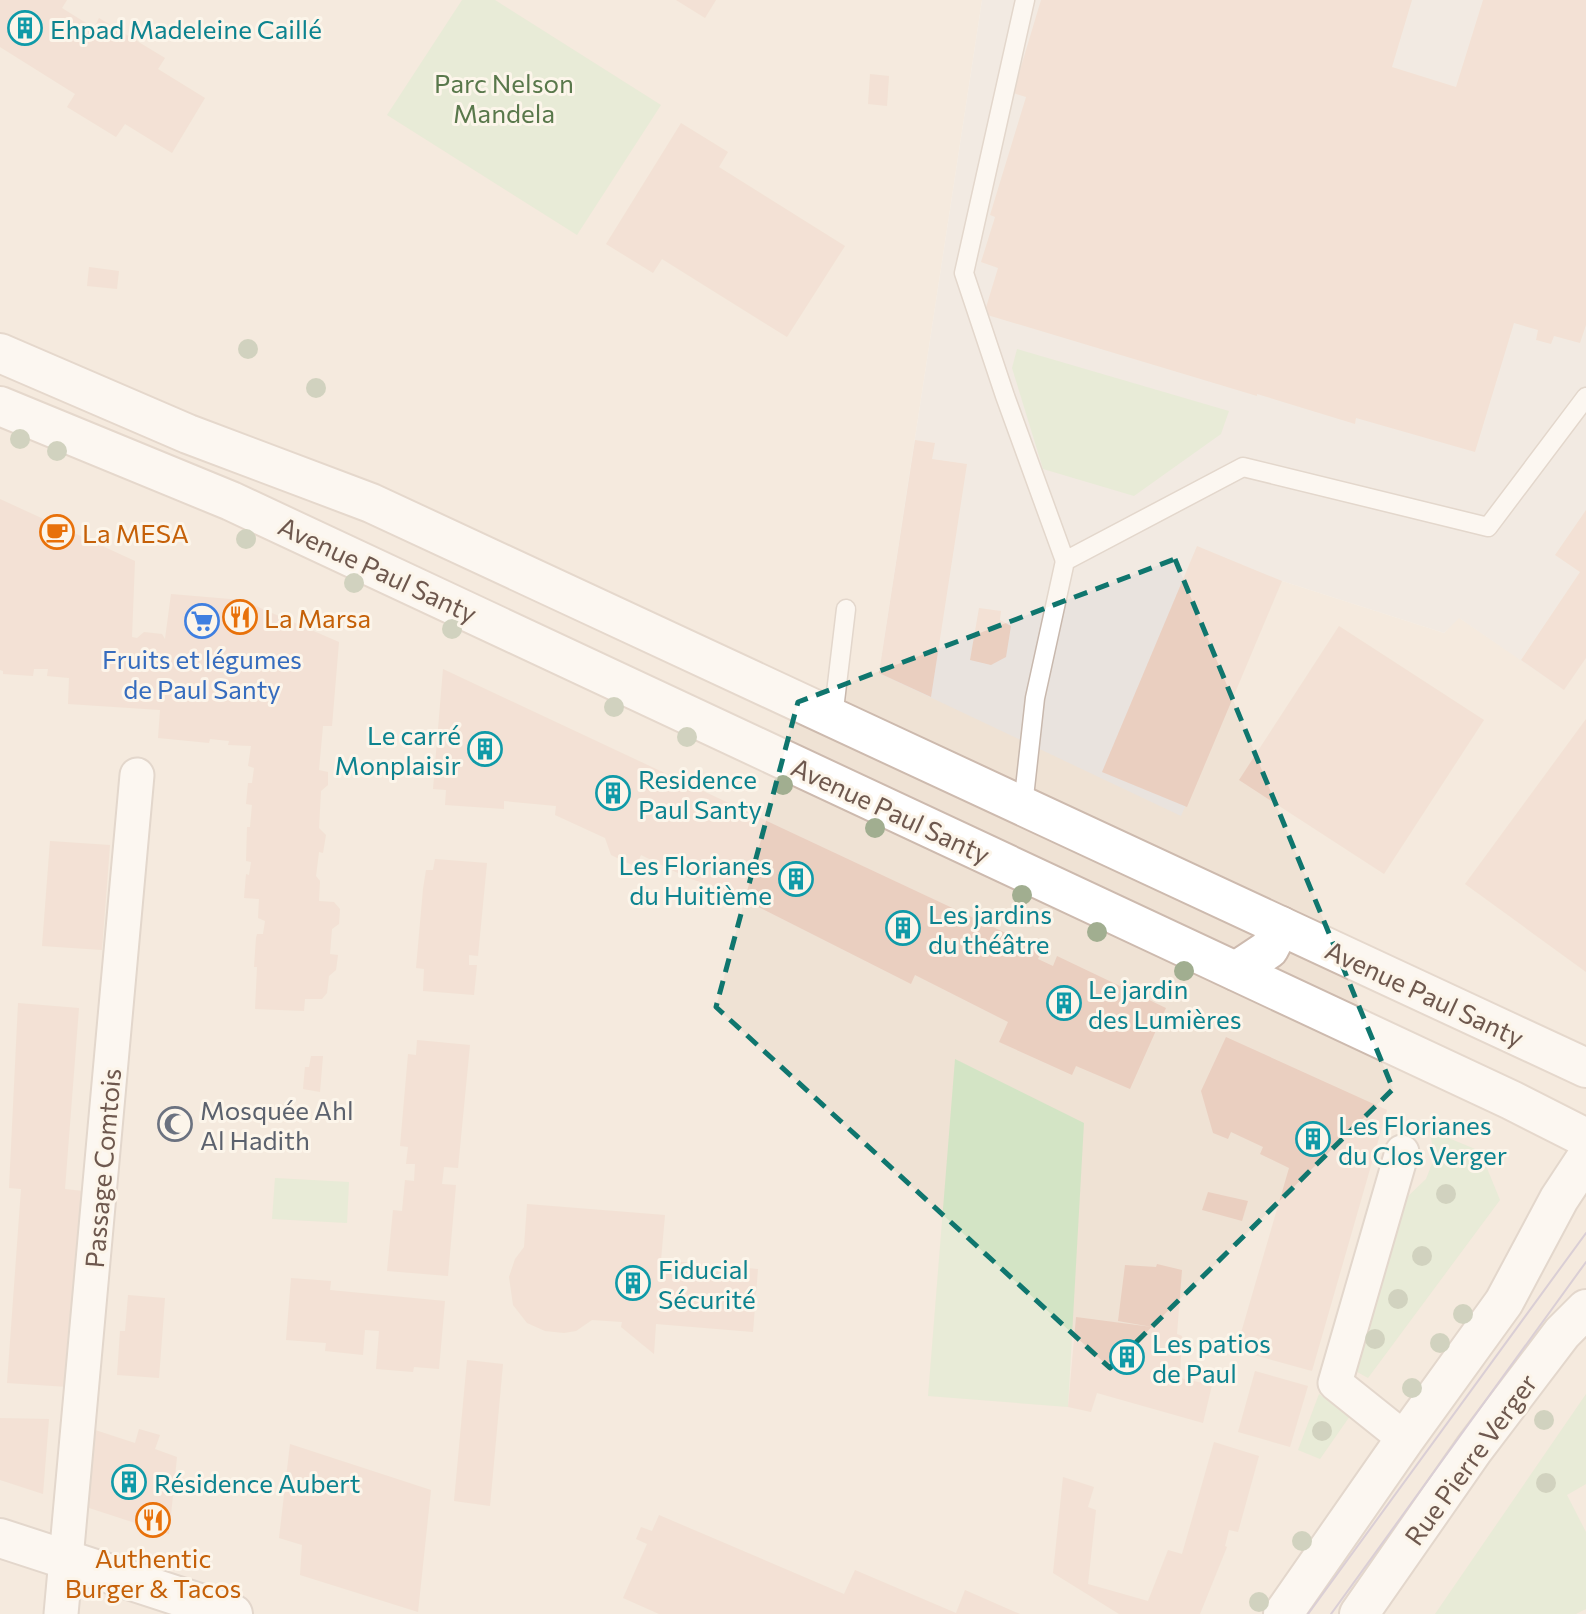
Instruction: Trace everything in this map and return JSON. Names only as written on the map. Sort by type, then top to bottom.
[{"type":"main road","name":"Avenue Paul Santy","points":[[0,353],[188,434],[371,503],[1586,1068]]},
{"type":"main road","name":"Avenue Paul Santy","points":[[0,407],[231,501],[1511,1100],[1586,1138]]},
{"type":"main road","points":[[1236,971],[1269,949],[1281,926]]},
{"type":"main road","points":[[1283,1614],[1504,1302],[1559,1199],[1586,1158]]},
{"type":"main road","name":"Rue Pierre Verger","points":[[1359,1614],[1474,1449],[1562,1333],[1586,1309]]},
{"type":"main road","points":[[0,1538],[233,1614]]},
{"type":"street","name":"Passage Comtois","points":[[61,1614],[137,775]]},
{"type":"street","points":[[1402,1152],[1335,1383],[1405,1439]]},
{"type":"lane","points":[[1023,806],[1035,698],[1065,561],[964,273],[1025,0]]},
{"type":"lane","points":[[1065,561],[1243,467],[1488,527],[1586,397]]},
{"type":"lane","points":[[833,718],[846,609]]},
{"type":"highlighted area","points":[[1175,559],[1393,1089],[1110,1368],[716,1007],[798,702]]},
{"type":"shaded area","points":[[0,0],[982,0],[879,673],[1282,581],[1444,633],[1458,617],[1564,689],[1586,658],[1586,1614],[0,1614]]},
{"type":"shaded area","points":[[982,0],[1586,0],[1586,658],[1564,690],[1459,618],[1444,633],[1282,581],[1181,816],[879,673]]},
{"type":"green space","name":"Parc Nelson Mandela","points":[[462,0],[495,0],[661,105],[577,235],[387,115]]},
{"type":"green space","points":[[1017,349],[1229,411],[1221,434],[1134,496],[1043,469],[1012,368]]},
{"type":"green space","points":[[955,1059],[1084,1123],[1068,1407],[928,1396]]},
{"type":"green space","points":[[1429,1130],[1480,1151],[1500,1200],[1368,1378],[1350,1368],[1404,1200],[1426,1179],[1435,1156]]},
{"type":"green space","points":[[275,1178],[349,1182],[347,1223],[272,1219]]},
{"type":"green space","points":[[1319,1394],[1350,1416],[1320,1459],[1298,1450]]},
{"type":"green space","points":[[1586,1394],[1586,1484],[1567,1495],[1586,1532],[1586,1609],[1576,1614],[1435,1614]]},
{"type":"building","points":[[0,0],[67,0],[62,8],[94,28],[99,18],[165,58],[158,69],[205,98],[172,153],[125,124],[116,137],[67,107],[75,94],[0,47]]},
{"type":"building","points":[[676,0],[716,0],[705,18]]},
{"type":"building","points":[[1041,0],[1412,0],[1392,67],[1456,87],[1483,0],[1586,0],[1586,325],[1580,343],[1554,336],[1551,344],[1536,340],[1538,330],[1514,323],[1475,452],[1356,418],[1355,424],[984,314],[998,268],[981,262],[995,217],[990,215],[1026,97],[1013,93]]},
{"type":"building","points":[[870,74],[889,76],[887,106],[868,104]]},
{"type":"building","points":[[681,123],[728,152],[719,167],[845,246],[787,337],[662,259],[653,273],[606,244]]},
{"type":"building","points":[[89,267],[119,271],[117,289],[87,286]]},
{"type":"building","points":[[915,440],[935,443],[932,459],[967,464],[931,697],[879,673]]},
{"type":"building","points":[[0,499],[135,561],[132,637],[137,638],[144,632],[162,634],[165,639],[171,594],[242,600],[339,642],[332,726],[323,726],[319,770],[328,772],[328,785],[321,791],[319,828],[326,835],[323,853],[319,852],[316,876],[320,881],[319,901],[334,902],[340,909],[339,924],[332,929],[330,954],[338,955],[336,970],[329,976],[327,993],[322,999],[305,999],[304,1011],[255,1009],[256,938],[257,934],[263,934],[265,921],[258,918],[259,899],[244,898],[246,874],[249,875],[251,862],[246,861],[247,827],[250,827],[252,805],[246,804],[248,783],[252,783],[254,768],[248,766],[251,746],[228,745],[229,741],[210,739],[209,743],[158,738],[160,710],[68,704],[69,678],[47,676],[48,669],[34,669],[33,676],[3,674],[0,670]]},
{"type":"building","points":[[1586,510],[1586,658],[1564,690],[1521,660],[1580,572],[1555,555]]},
{"type":"building","points":[[1197,546],[1282,581],[1187,807],[1102,772]]},
{"type":"building","points":[[979,608],[1001,611],[1000,620],[1011,626],[1006,657],[991,665],[970,660]]},
{"type":"building","points":[[1339,626],[1484,720],[1384,874],[1239,780]]},
{"type":"building","points":[[443,669],[1042,950],[1038,959],[1053,966],[1057,956],[1166,1008],[1130,1089],[1076,1066],[1072,1075],[999,1042],[1008,1022],[915,975],[911,984],[725,890],[688,878],[641,855],[636,867],[611,855],[605,838],[555,815],[556,806],[504,801],[504,809],[445,805],[446,790],[433,789]]},
{"type":"building","points":[[1586,719],[1586,972],[1465,884]]},
{"type":"building","points":[[50,841],[110,845],[102,950],[42,946]]},
{"type":"building","points":[[435,859],[487,863],[478,956],[469,955],[469,965],[477,965],[474,995],[423,991],[424,969],[416,968],[426,870],[433,870]]},
{"type":"building","points":[[18,1003],[79,1008],[65,1189],[83,1191],[68,1387],[7,1383],[21,1189],[9,1188]]},
{"type":"building","points":[[1226,1037],[1387,1110],[1312,1371],[1236,1350],[1289,1168],[1260,1154],[1263,1147],[1231,1132],[1228,1139],[1213,1133],[1201,1091]]},
{"type":"building","points":[[417,1040],[470,1045],[458,1168],[444,1167],[442,1184],[456,1185],[448,1276],[387,1271],[393,1210],[402,1211],[405,1180],[414,1181],[415,1164],[406,1164],[408,1147],[400,1146],[408,1054],[416,1055]]},
{"type":"building","points":[[311,1056],[323,1056],[320,1092],[303,1089],[305,1067],[309,1067]]},
{"type":"building","points":[[1208,1192],[1248,1201],[1242,1221],[1202,1210]]},
{"type":"building","name":"Fiducial Sécurité","points":[[527,1204],[665,1215],[661,1260],[758,1269],[753,1332],[656,1324],[654,1354],[621,1327],[622,1322],[592,1320],[576,1331],[564,1333],[545,1331],[527,1323],[513,1305],[509,1277],[515,1259],[524,1247]]},
{"type":"building","name":"Les patios de Paul","points":[[1157,1264],[1182,1270],[1177,1334],[1182,1336],[1180,1378],[1212,1385],[1203,1423],[1097,1393],[1091,1412],[1068,1407],[1076,1317],[1152,1327],[1118,1321],[1125,1265],[1156,1267]]},
{"type":"building","points":[[291,1278],[331,1281],[330,1290],[445,1301],[439,1369],[414,1367],[413,1372],[376,1369],[379,1331],[365,1330],[363,1355],[325,1351],[326,1343],[286,1340]]},
{"type":"building","points":[[128,1295],[165,1298],[159,1378],[117,1375],[120,1331],[125,1331]]},
{"type":"building","points":[[467,1360],[503,1364],[490,1506],[454,1501]]},
{"type":"building","points":[[1255,1371],[1308,1386],[1290,1447],[1238,1432]]},
{"type":"building","points":[[0,1418],[49,1419],[43,1494],[0,1480]]},
{"type":"building","name":"Résidence Aubert","points":[[89,1428],[135,1443],[139,1429],[160,1435],[155,1449],[177,1457],[169,1534],[83,1506]]},
{"type":"building","points":[[1214,1442],[1259,1456],[1238,1532],[1229,1530],[1225,1546],[1227,1547],[1200,1614],[1119,1614],[1053,1573],[1063,1477],[1094,1487],[1088,1507],[1096,1510],[1088,1584],[1148,1601],[1168,1550],[1182,1554]]},
{"type":"building","points":[[290,1444],[431,1490],[418,1612],[300,1575],[302,1545],[279,1538]]},
{"type":"building","points":[[659,1515],[844,1594],[855,1570],[956,1613],[965,1590],[1020,1614],[659,1614],[623,1598],[647,1544],[636,1539],[641,1527],[652,1531]]},
{"type":"tram line","points":[[1308,1614],[1586,1233]]},
{"type":"tram line","points":[[1331,1614],[1586,1262]]},
{"type":"place","name":"Ehpad Madeleine Caillé","points":[[25,28]]},
{"type":"place","name":"La MESA","points":[[57,532]]},
{"type":"place","name":"La Marsa","points":[[240,617]]},
{"type":"place","name":"Fruits et légumes de Paul Santy","points":[[202,621]]},
{"type":"place","name":"Le carré Monplaisir","points":[[485,749]]},
{"type":"place","name":"Residence Paul Santy","points":[[613,793]]},
{"type":"place","name":"Les Florianes du Huitième","points":[[796,879]]},
{"type":"place","name":"Les jardins du théâtre","points":[[903,928]]},
{"type":"place","name":"Le jardin des Lumières","points":[[1064,1003]]},
{"type":"place","name":"Mosquée Ahl Al Hadith","points":[[175,1124]]},
{"type":"place","name":"Les Florianes du Clos Verger","points":[[1313,1139]]},
{"type":"place","name":"Fiducial Sécurité","points":[[633,1283]]},
{"type":"place","name":"Les patios de Paul","points":[[1127,1357]]},
{"type":"place","name":"Résidence Aubert","points":[[129,1482]]},
{"type":"place","name":"Authentic Burger & Tacos","points":[[153,1520]]}]
